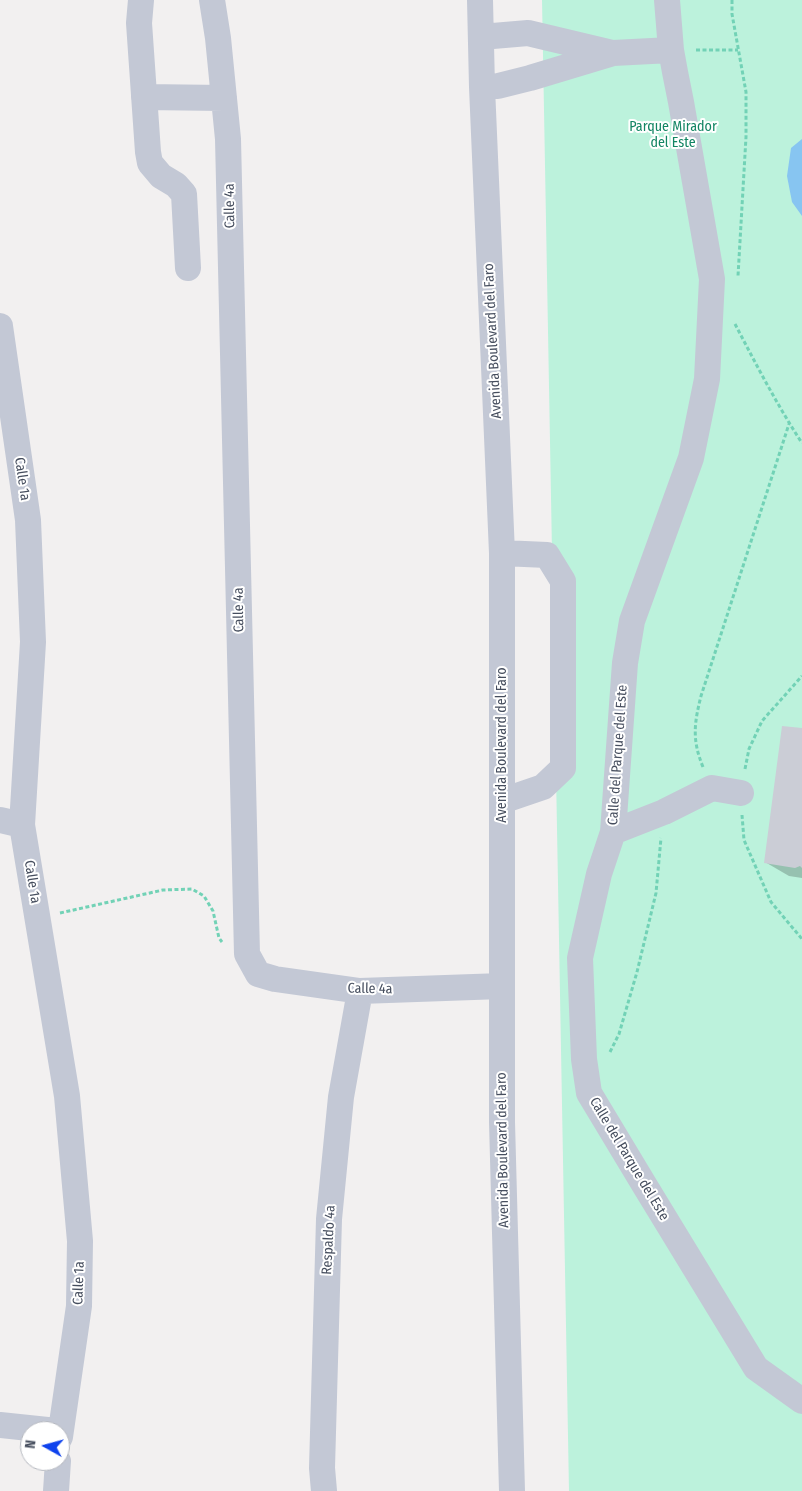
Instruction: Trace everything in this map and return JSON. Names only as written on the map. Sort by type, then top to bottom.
[{"type":"street","points":[[141,0],[139,23],[150,163],[161,176],[176,185],[184,194],[188,268]]},
{"type":"street","name":"Calle 4a","points":[[212,0],[218,38],[228,139],[247,954],[258,974],[275,979],[360,991],[502,986]]},
{"type":"street","name":"Avenida Boulevard del Faro","points":[[480,0],[482,88],[502,552],[502,1122],[512,1490]]},
{"type":"street","name":"Calle del Parque del Este","points":[[667,0],[671,50],[712,279],[707,379],[691,458],[632,621],[625,663],[613,832],[599,874],[580,958],[584,1059],[589,1093],[756,1368],[802,1401]]},
{"type":"street","points":[[481,37],[528,33],[613,53]]},
{"type":"street","points":[[498,86],[613,53],[671,50]]},
{"type":"street","points":[[144,97],[224,98]]},
{"type":"street","name":"Calle 1a","points":[[0,326],[28,520],[33,642],[11,822],[38,918],[67,1096],[80,1242],[79,1306],[61,1421]]},
{"type":"street","points":[[502,552],[547,555],[563,581],[563,768],[543,787],[502,801]]},
{"type":"street","points":[[613,832],[664,812],[712,788],[741,793]]},
{"type":"street","name":"Respaldo 4a","points":[[324,1491],[322,1468],[328,1219],[342,1098],[360,991]]},
{"type":"street","points":[[0,1425],[20,1427]]},
{"type":"street","points":[[56,1491],[57,1471]]},
{"type":"path","points":[[732,0],[732,14],[746,92],[746,137],[737,284]]},
{"type":"path","points":[[671,50],[738,50]]},
{"type":"path","points":[[731,316],[762,376],[802,443]]},
{"type":"path","points":[[712,788],[696,746],[695,722],[701,696],[790,424]]},
{"type":"path","points":[[802,676],[762,721],[749,749],[741,793],[744,840],[771,902],[802,939]]},
{"type":"path","points":[[606,1059],[619,1034],[635,981],[654,902],[664,812]]},
{"type":"path","points":[[38,918],[163,890],[192,890],[204,896],[213,911],[219,938],[227,948],[247,954]]},
{"type":"green space","name":"Parque Mirador del Este","points":[[542,0],[802,0],[802,1491],[569,1491]]},
{"type":"water","points":[[802,139],[802,216],[792,202],[787,176],[791,148]]},
{"type":"building","points":[[782,726],[802,728],[802,868],[800,866],[795,868],[764,863]]}]
